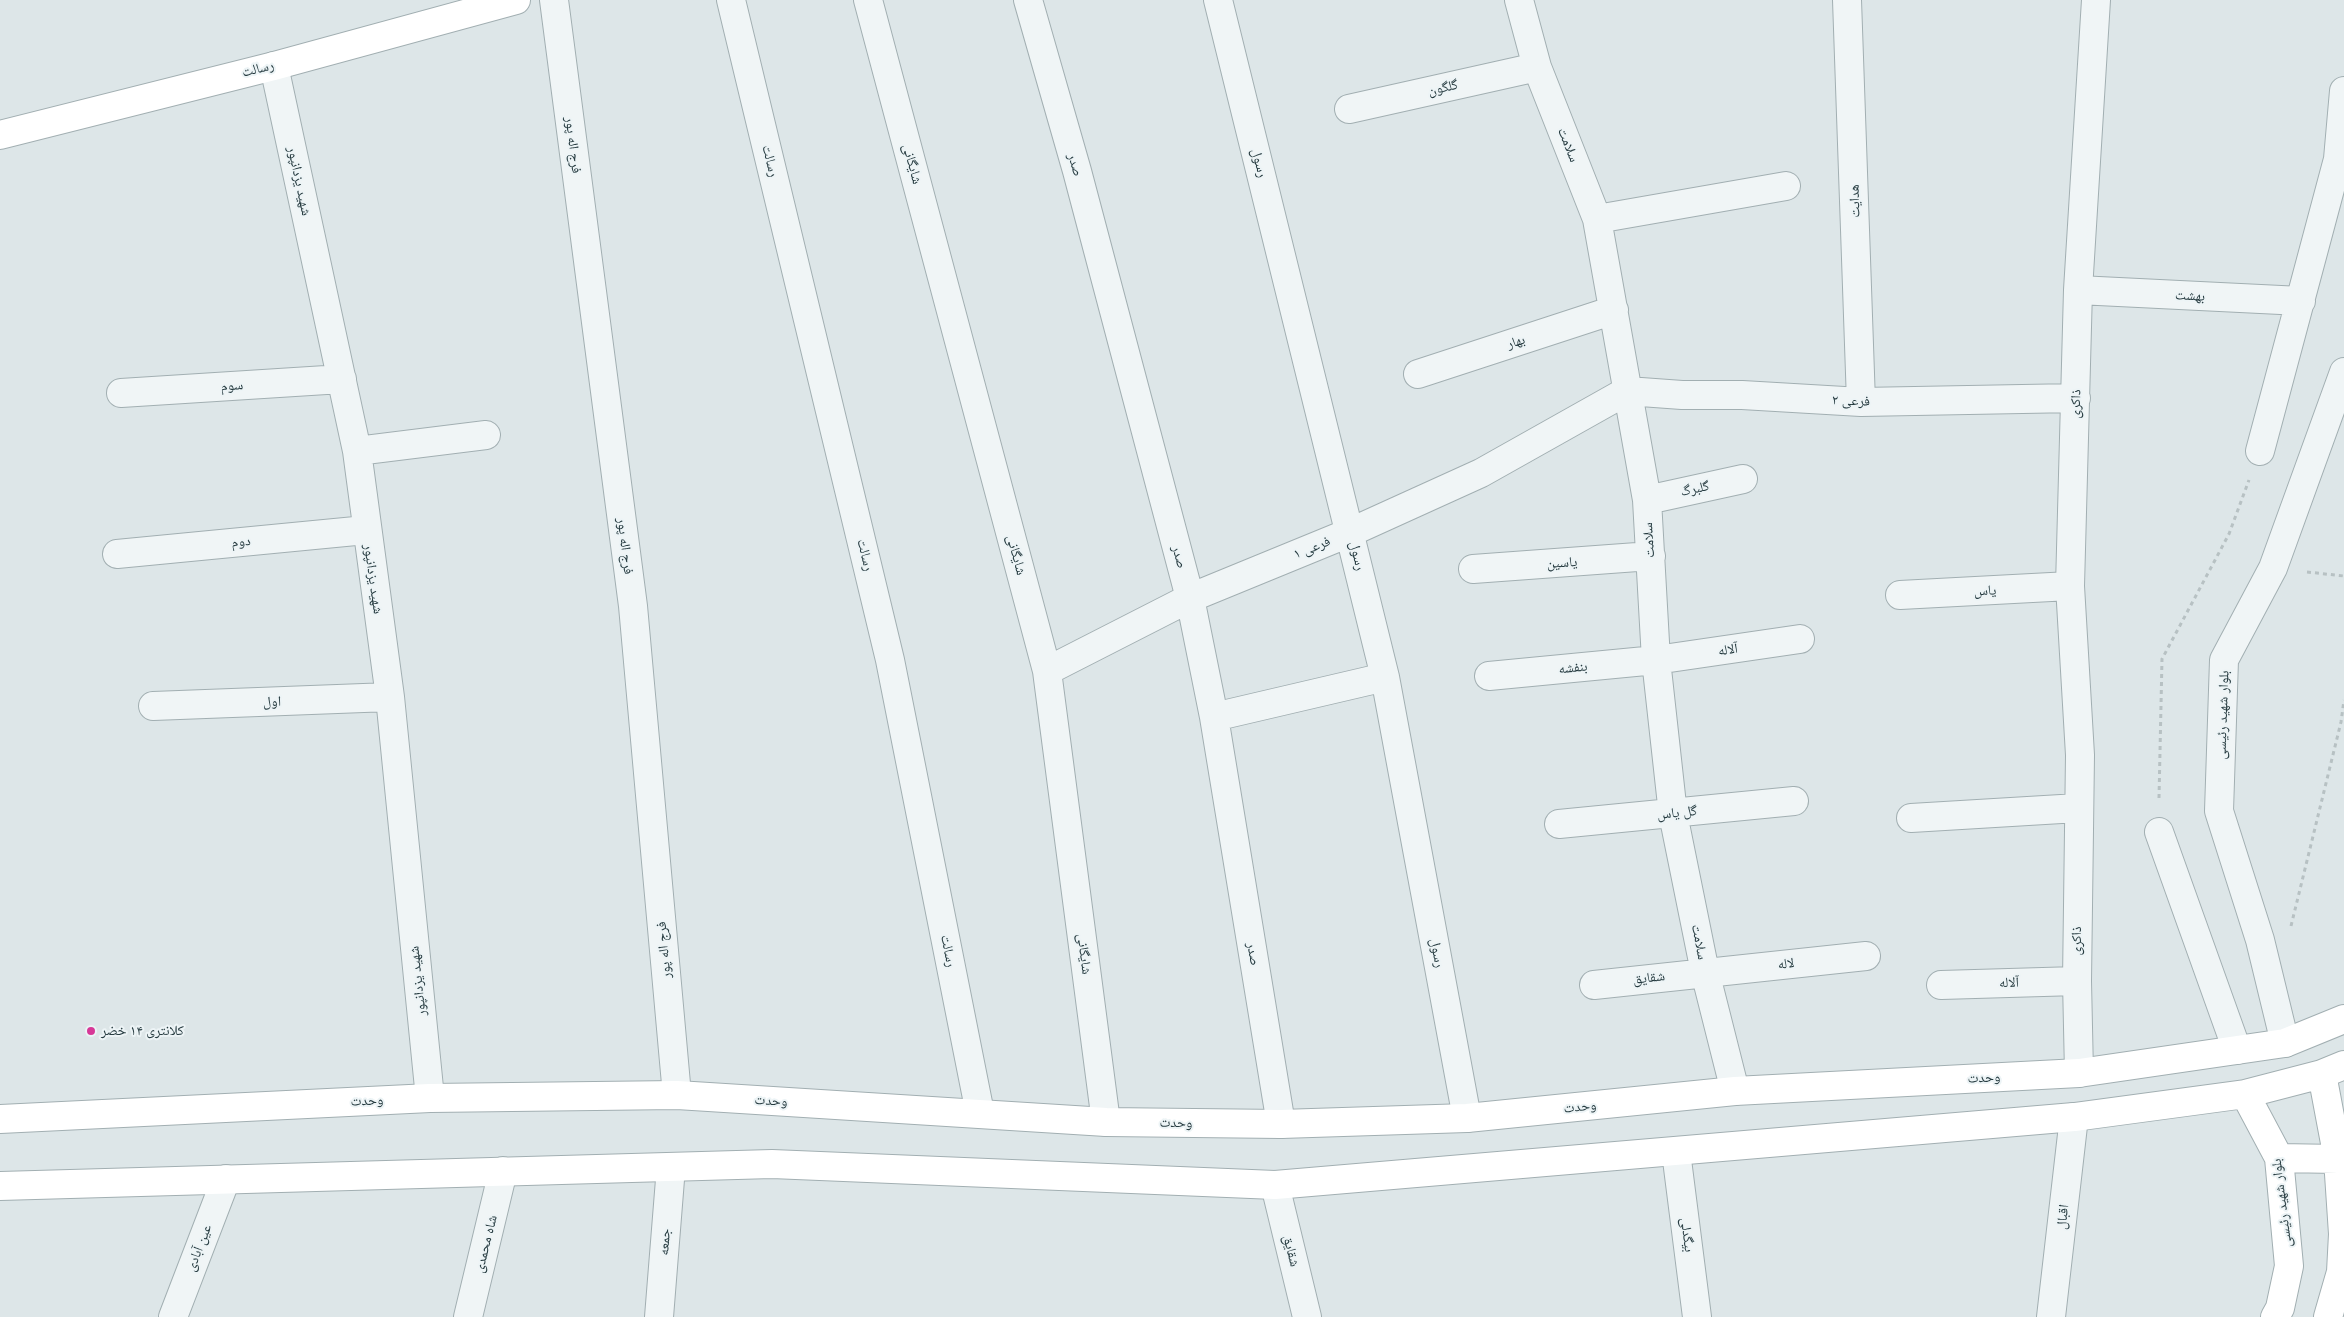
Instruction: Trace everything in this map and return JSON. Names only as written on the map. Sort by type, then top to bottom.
[{"type":"main road","name":"رسالت","points":[[0,135],[274,66],[516,0]]},
{"type":"main road","name":"وحدت","points":[[0,1119],[430,1098],[677,1095],[1106,1122],[1281,1124],[1467,1118],[1735,1091],[2079,1073],[2285,1043],[2344,1019]]},
{"type":"main road","points":[[0,1186],[772,1164],[1275,1185],[2074,1117],[2244,1094],[2333,1069],[2343,1234],[2341,1272],[2328,1317]]},
{"type":"main road","name":"بلوار شهید رئیسی","points":[[2244,1094],[2279,1158],[2289,1266],[2280,1308],[2275,1317]]},
{"type":"main road","points":[[2279,1158],[2338,1159]]},
{"type":"street","name":"فرج اله پور","points":[[554,0],[633,606],[677,1095]]},
{"type":"street","name":"رسالت","points":[[732,0],[890,660],[980,1114]]},
{"type":"street","name":"شایگانی","points":[[868,0],[1047,671],[1106,1122]]},
{"type":"street","name":"صدر","points":[[1028,0],[1077,171],[1190,598],[1214,717],[1281,1124]]},
{"type":"street","name":"رسول","points":[[1218,0],[1351,532],[1385,678],[1467,1118]]},
{"type":"street","name":"سلامت","points":[[1519,0],[1537,67],[1597,219],[1647,500],[1656,660],[1673,814],[1705,972],[1735,1091]]},
{"type":"street","name":"هدایت","points":[[1847,0],[1861,402]]},
{"type":"street","name":"ذاکری","points":[[2079,1073],[2077,981],[2080,755],[2070,586],[2078,290],[2096,0]]},
{"type":"street","name":"شهید یزدانپور","points":[[274,66],[357,451],[366,530],[390,697],[430,1098]]},
{"type":"street","name":"گلگون","points":[[1349,109],[1537,67]]},
{"type":"street","points":[[2260,451],[2338,159],[2344,91]]},
{"type":"street","points":[[1597,219],[1786,186]]},
{"type":"street","name":"بهشت","points":[[2078,290],[2301,301]]},
{"type":"street","name":"بهار","points":[[1418,374],[1614,310]]},
{"type":"street","name":"بلوار شهید رئیسی","points":[[2285,1043],[2260,940],[2219,811],[2224,660],[2273,568],[2344,372]]},
{"type":"street","name":"سوم","points":[[121,393],[342,379]]},
{"type":"street","name":"فرعی ۱","points":[[1047,671],[1190,598],[1351,532],[1481,473],[1627,391]]},
{"type":"street","name":"فرعی ۲","points":[[1627,391],[1861,402],[2076,398]]},
{"type":"street","points":[[357,451],[486,435]]},
{"type":"street","name":"گلبرگ","points":[[1647,500],[1743,479]]},
{"type":"street","name":"دوم","points":[[117,554],[366,530]]},
{"type":"street","name":"یاسین","points":[[1473,569],[1651,556]]},
{"type":"street","name":"یاس","points":[[1900,595],[2070,586]]},
{"type":"street","name":"آلاله","points":[[1656,660],[1800,640]]},
{"type":"street","name":"بنفشه","points":[[1489,676],[1656,660]]},
{"type":"street","points":[[1214,717],[1385,678]]},
{"type":"street","name":"اول","points":[[153,706],[390,697]]},
{"type":"street","name":"گل یاس","points":[[1559,824],[1794,801]]},
{"type":"street","points":[[1911,818],[2078,808]]},
{"type":"street","points":[[2159,832],[2237,1050]]},
{"type":"street","name":"لاله","points":[[1705,972],[1866,956]]},
{"type":"street","name":"شقایق","points":[[1594,985],[1705,972]]},
{"type":"street","name":"آلاله","points":[[1941,985],[2077,981]]},
{"type":"street","name":"اقبال","points":[[2051,1317],[2074,1117]]},
{"type":"street","name":"بیگدلی","points":[[1676,1152],[1697,1317]]},
{"type":"street","name":"جمعه","points":[[659,1317],[671,1167]]},
{"type":"street","name":"شاه محمدی","points":[[468,1317],[503,1171]]},
{"type":"street","name":"عین آبادی","points":[[180,1316],[226,1179]]},
{"type":"street","name":"شقایق","points":[[1275,1185],[1307,1317]]},
{"type":"path","points":[[2159,832],[2162,659],[2229,534],[2260,451]]},
{"type":"path","points":[[2289,936],[2341,722],[2344,700]]},
{"type":"place","name":"کلانتری ۱۴ خضر","points":[[91,1031]]}]
